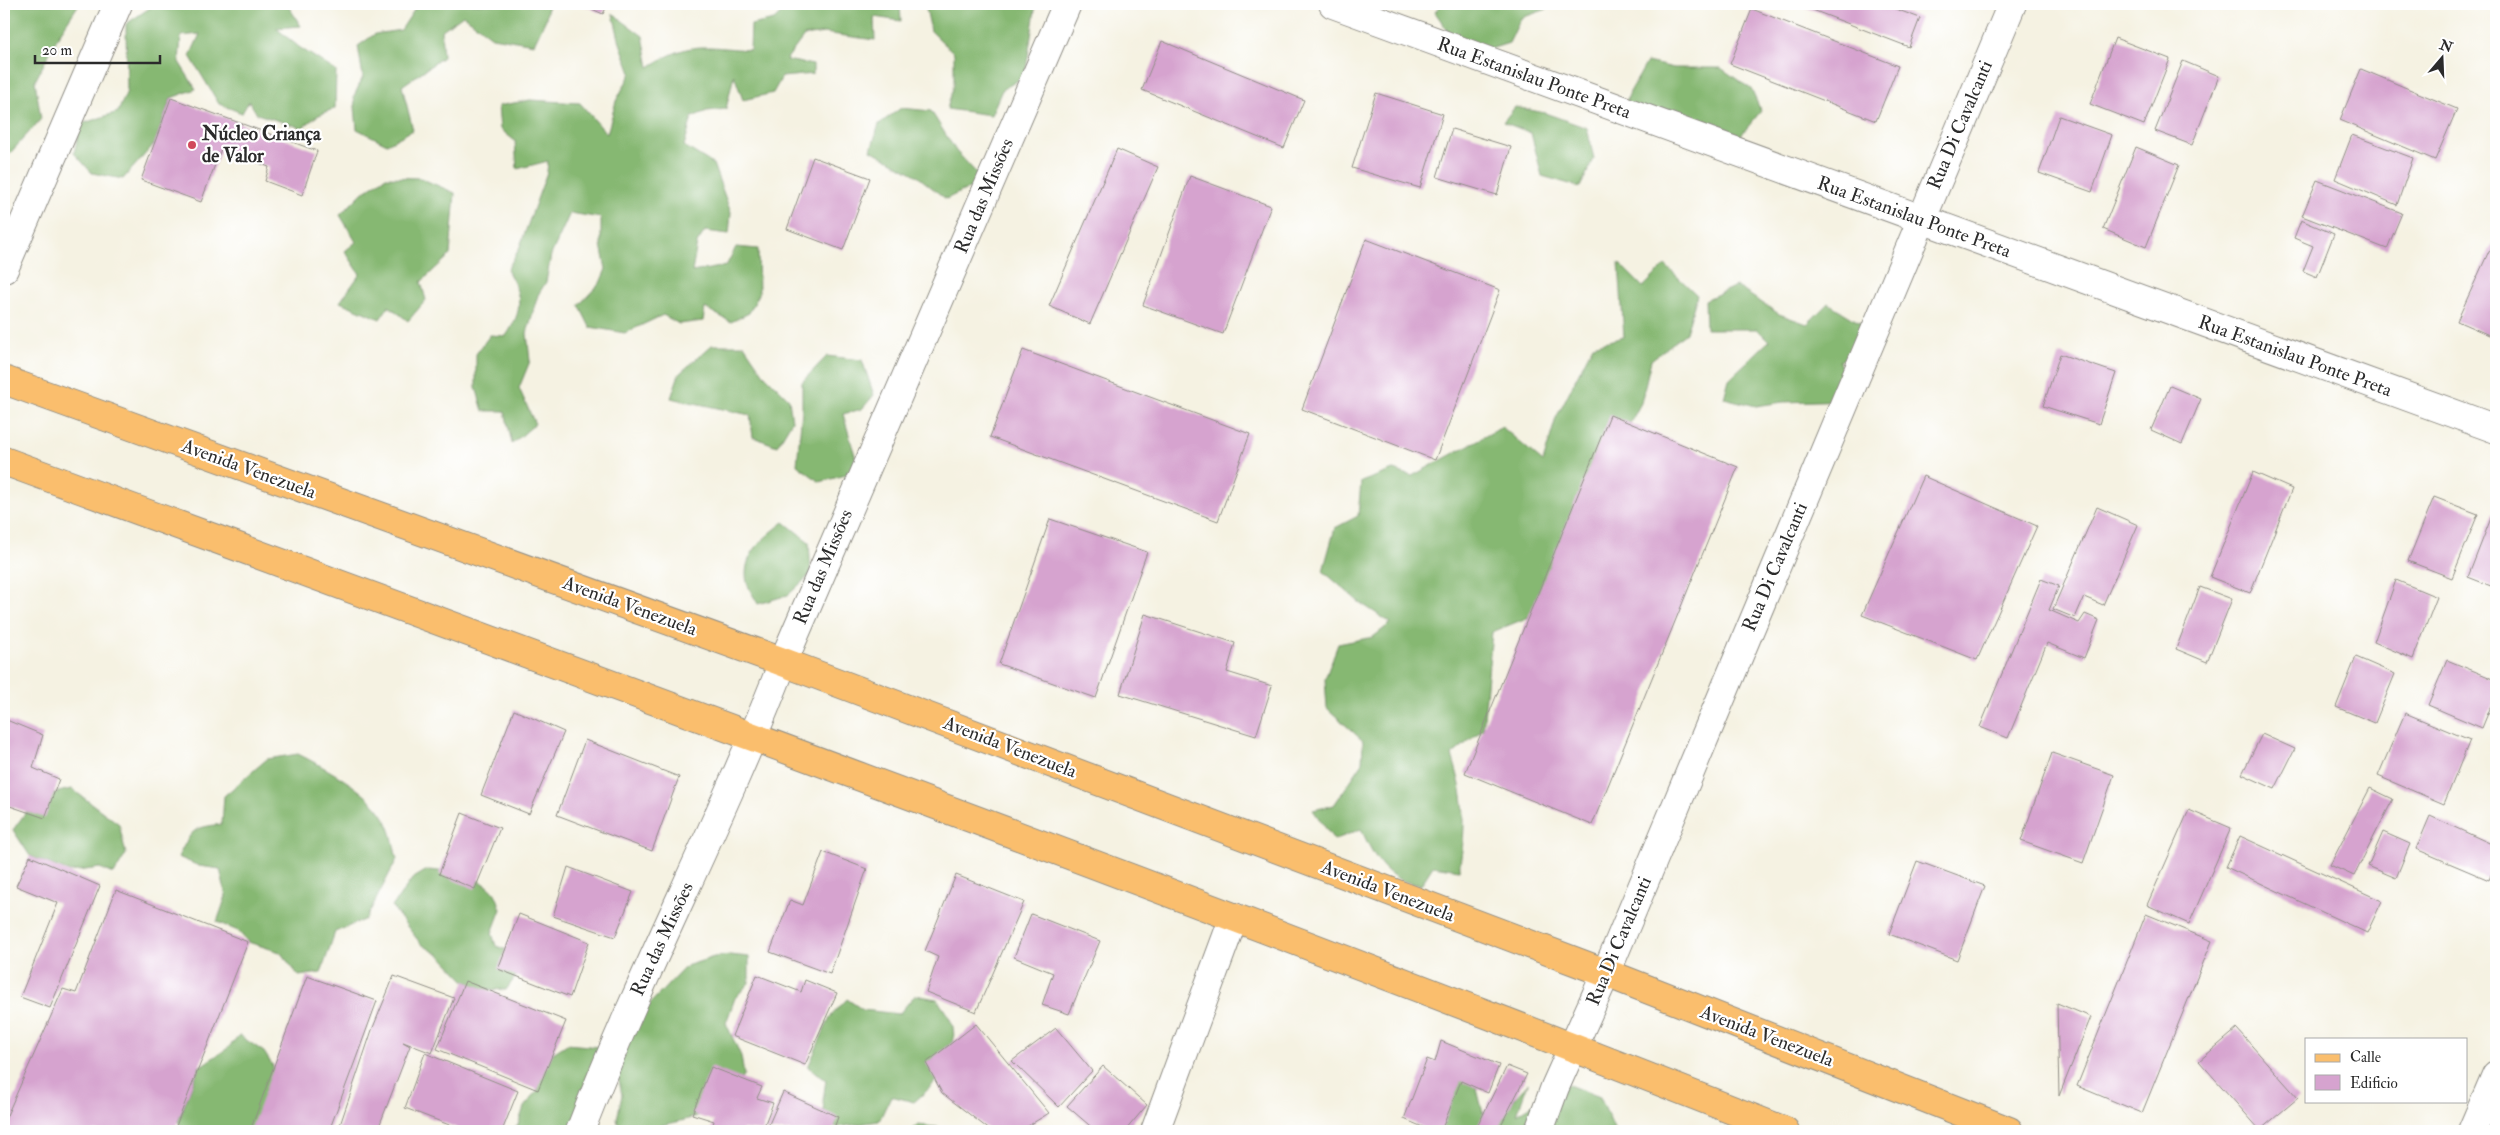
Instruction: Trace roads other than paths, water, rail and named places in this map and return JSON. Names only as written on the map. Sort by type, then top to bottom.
[{"type":"main road","name":"Avenida Venezuela","points":[[4,380],[782,662],[1606,973],[2009,1131]]},
{"type":"main road","points":[[4,461],[754,736],[1234,917],[1786,1131]]},
{"type":"street","points":[[4,269],[118,4]]},
{"type":"street","name":"Rua das Missões","points":[[580,1131],[628,1013],[754,736],[782,662],[1067,4]]},
{"type":"street","name":"Rua Estanislau Ponte Preta","points":[[1332,4],[2496,429]]},
{"type":"street","name":"Rua Di Cavalcanti","points":[[1539,1131],[2012,4]]},
{"type":"street","points":[[1155,1131],[1234,917]]},
{"type":"street","points":[[2472,1131],[2496,1075]]},
{"type":"place","name":"Núcleo Criança de Valor","points":[[192,145]]}]
